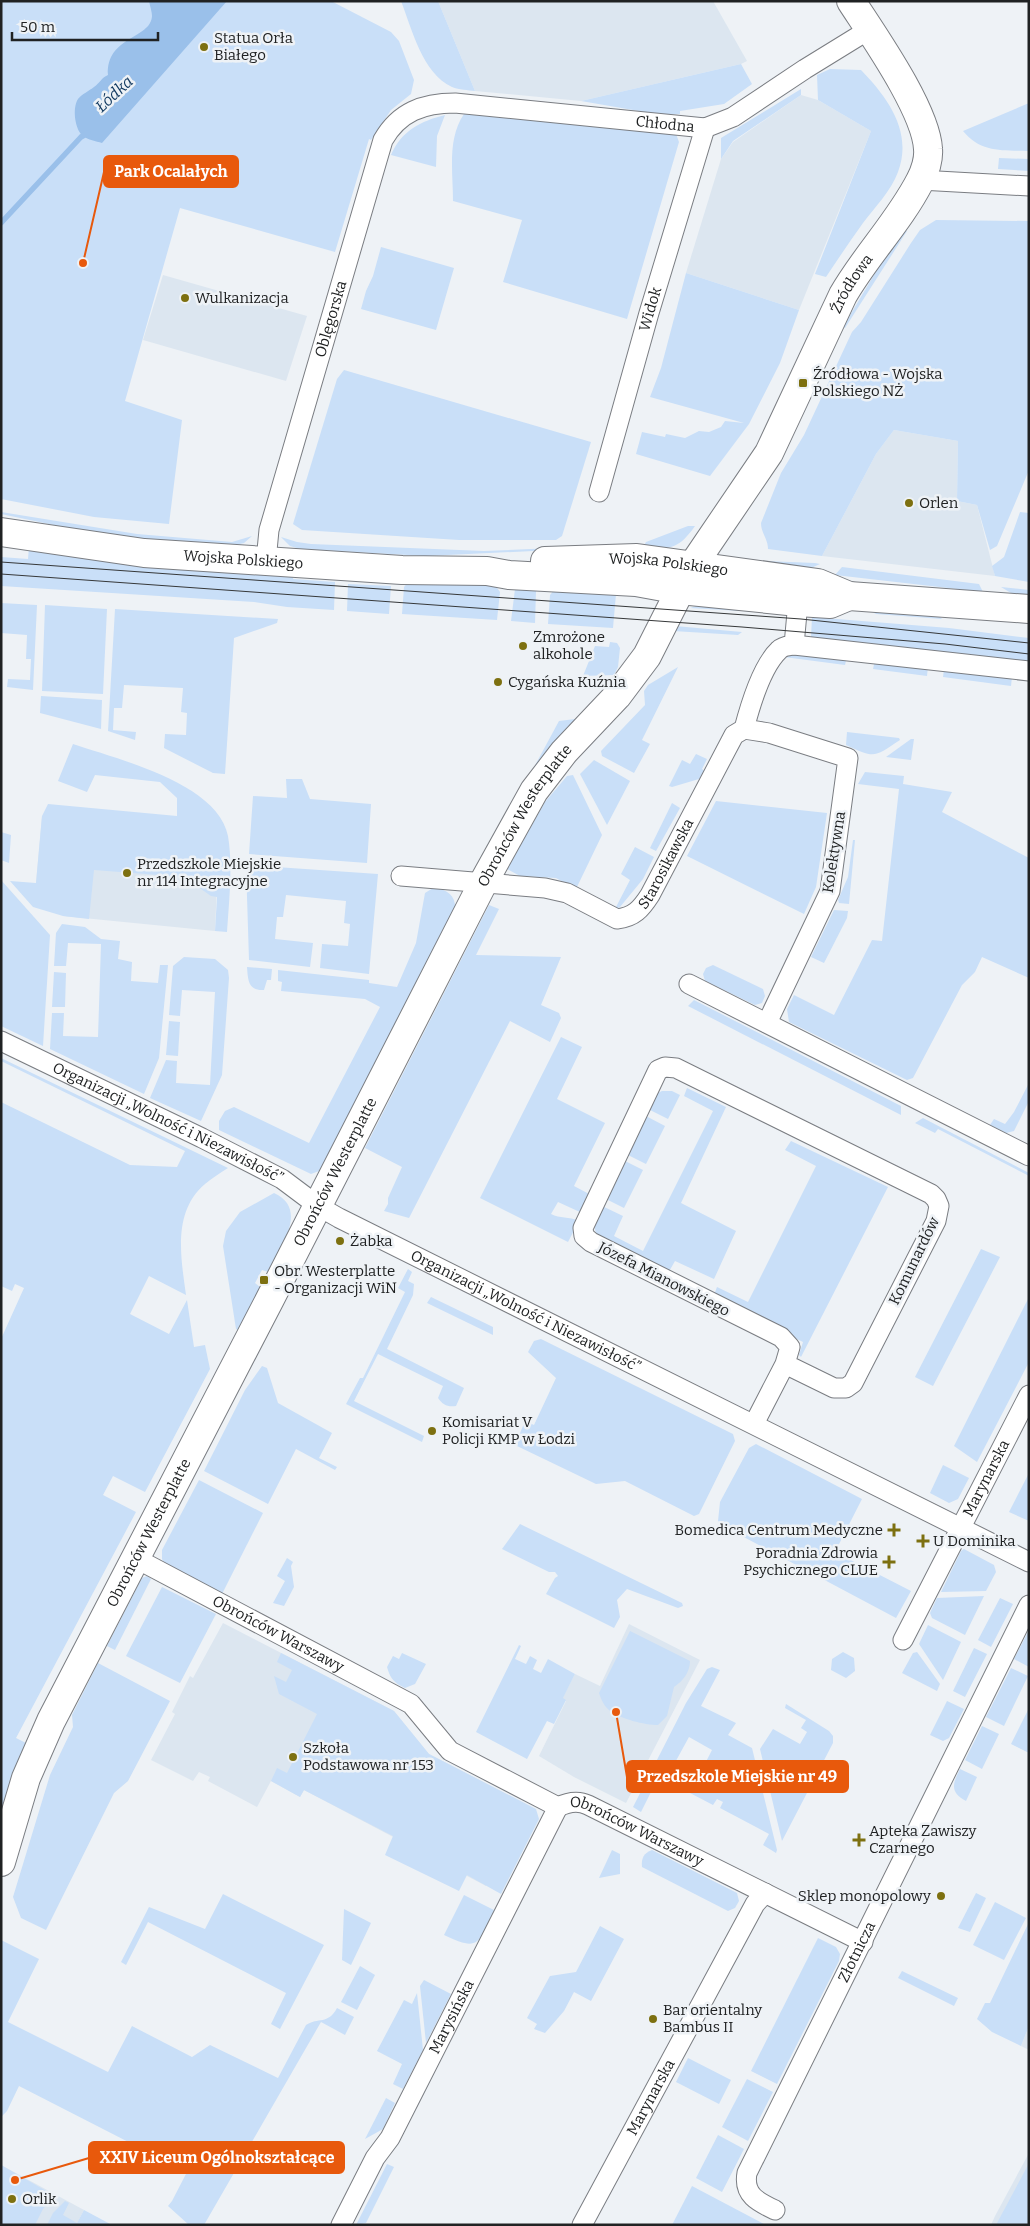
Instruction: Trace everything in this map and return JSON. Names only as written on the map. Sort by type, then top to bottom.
[{"type":"street","name":"Źródłowa","points":[[694,565],[769,453],[850,282],[907,204],[920,180],[928,151],[923,127],[906,91],[851,1]]},
{"type":"street","name":"Chłodna","points":[[433,103],[455,103],[705,128],[733,117],[805,68],[870,30]]},
{"type":"street","name":"Oblęgorska","points":[[266,560],[269,530],[383,140],[395,123],[418,108],[433,103]]},
{"type":"street","name":"Widok","points":[[599,492],[649,313],[705,128]]},
{"type":"street","points":[[920,180],[1029,186]]},
{"type":"street","name":"Wojska Polskiego","points":[[1,532],[144,553],[402,570],[487,570],[510,575],[636,582],[680,590],[830,604],[849,596]]},
{"type":"street","name":"Wojska Polskiego","points":[[487,570],[520,562],[626,558],[694,565],[818,583],[849,596],[1029,609]]},
{"type":"street","name":"Obrońców Westerplatte","points":[[1,1862],[18,1801],[36,1753],[483,883],[534,791],[564,752],[618,696],[638,669],[659,634],[694,565]]},
{"type":"street","points":[[798,602],[794,645],[1029,671]]},
{"type":"street","name":"Starosikawska","points":[[401,876],[545,888],[561,891],[618,919],[635,914],[650,895],[734,735],[744,729],[753,695],[773,658],[780,649],[794,645]]},
{"type":"street","name":"Kolektywna","points":[[744,729],[770,732],[848,758],[830,891],[767,1023]]},
{"type":"street","points":[[689,984],[1029,1156]]},
{"type":"street","name":"Organizacji „Wolność i Niezawisłość”","points":[[1,1041],[202,1138],[282,1179],[318,1206],[1029,1562]]},
{"type":"street","name":"Józefa Mianowskiego","points":[[665,1067],[658,1070],[583,1228],[584,1236],[591,1242],[781,1337],[790,1347],[785,1364]]},
{"type":"street","name":"Komunardów","points":[[665,1067],[676,1068],[931,1194],[938,1203],[939,1214],[936,1221],[853,1382],[846,1388],[834,1388],[785,1364]]},
{"type":"street","points":[[754,1424],[785,1364]]},
{"type":"street","name":"Marynarska","points":[[903,1640],[1029,1395]]},
{"type":"street","name":"Obrońców Warszawy","points":[[135,1558],[411,1704],[446,1748],[558,1807],[566,1803],[575,1802],[588,1805],[863,1942]]},
{"type":"street","name":"Złotnicza","points":[[775,2210],[756,2201],[749,2193],[745,2184],[747,2174],[1029,1605]]},
{"type":"street","name":"Marysińska","points":[[341,2225],[375,2158],[394,2132],[558,1807]]},
{"type":"street","name":"Marynarska","points":[[582,2225],[755,1904],[765,1893]]},
{"type":"shaded area","points":[[1,1],[331,1],[391,32],[399,41],[414,80],[411,94],[391,110],[371,140],[369,139],[335,252],[180,208],[125,401],[182,420],[169,524],[94,517],[1,499]]},
{"type":"shaded area","points":[[401,1],[438,1],[475,91],[452,87],[433,72],[419,49]]},
{"type":"shaded area","points":[[438,1],[713,1],[747,61],[741,64],[581,101],[475,91]]},
{"type":"shaded area","points":[[741,64],[752,84],[724,104],[680,111],[680,114],[662,115],[581,101]]},
{"type":"shaded area","points":[[830,69],[861,70],[880,92],[889,104],[900,130],[902,157],[898,172],[891,186],[826,277],[815,274],[871,131],[818,100],[817,75]]},
{"type":"shaded area","points":[[801,89],[801,95],[733,141],[721,159],[721,138]]},
{"type":"shaded area","points":[[801,95],[818,100],[871,131],[799,310],[686,273],[721,159],[733,142]]},
{"type":"shaded area","points":[[1029,103],[1029,151],[1001,150],[985,147],[970,138],[963,131]]},
{"type":"shaded area","points":[[464,114],[676,134],[679,142],[627,319],[503,282],[522,220],[453,201],[453,145],[455,134]]},
{"type":"shaded area","points":[[445,115],[437,136],[436,167],[391,155],[400,139],[406,133],[428,120]]},
{"type":"shaded area","points":[[999,158],[1029,159],[1029,171],[998,169]]},
{"type":"shaded area","points":[[936,220],[1029,221],[1029,470],[997,546],[990,550],[977,505],[957,501],[958,441],[894,430],[876,454],[822,556],[768,549],[761,523],[781,473],[804,435],[852,332],[861,322],[920,230]]},
{"type":"shaded area","points":[[907,231],[845,328],[843,327],[901,232]]},
{"type":"shaded area","points":[[381,247],[454,268],[436,330],[361,309]]},
{"type":"shaded area","points":[[686,273],[799,310],[780,363],[749,424],[710,476],[636,454],[642,432],[665,437],[666,434],[685,438],[699,431],[709,432],[721,427],[725,421],[744,423],[650,397],[661,368]]},
{"type":"shaded area","points":[[163,275],[307,316],[286,381],[143,340]]},
{"type":"shaded area","points":[[344,370],[591,442],[562,536],[556,540],[459,540],[302,530],[293,524],[337,379]]},
{"type":"shaded area","name":"Orlen","points":[[894,430],[958,441],[957,501],[977,505],[995,576],[822,556],[876,454]]},
{"type":"shaded area","points":[[1,512],[137,534],[232,542],[252,536],[244,543],[236,545],[157,540],[97,534],[1,514]]},
{"type":"shaded area","points":[[1020,512],[1029,513],[1029,582],[995,576],[992,566],[1004,557]]},
{"type":"shaded area","points":[[688,526],[695,526],[678,544],[660,549],[642,549],[646,542]]},
{"type":"shaded area","points":[[281,537],[311,544],[484,551],[554,548],[554,550],[426,556],[300,549],[290,546]]},
{"type":"shaded area","points":[[29,547],[294,573],[293,579],[335,582],[334,610],[287,607],[254,602],[1,586],[1,557],[28,559]]},
{"type":"shaded area","points":[[765,561],[820,564],[811,568],[764,565]]},
{"type":"shaded area","points":[[842,567],[979,584],[983,592],[835,575]]},
{"type":"shaded area","points":[[410,580],[495,585],[500,592],[497,620],[402,614],[404,587]]},
{"type":"shaded area","points":[[348,584],[391,586],[389,614],[347,611]]},
{"type":"shaded area","points":[[1001,587],[1029,590],[1029,598],[1016,596]]},
{"type":"shaded area","points":[[515,589],[534,589],[536,591],[535,623],[511,621]]},
{"type":"shaded area","points":[[554,590],[616,594],[613,628],[548,624],[550,595]]},
{"type":"shaded area","points":[[1,603],[37,605],[33,690],[7,687],[8,679],[30,680],[31,659],[26,659],[27,635],[1,633]]},
{"type":"shaded area","points":[[45,605],[107,609],[103,694],[42,691]]},
{"type":"shaded area","points":[[699,605],[743,607],[742,611],[690,608]]},
{"type":"shaded area","points":[[115,609],[278,619],[277,623],[234,638],[225,774],[213,773],[164,748],[165,734],[186,735],[187,713],[181,712],[183,688],[124,685],[122,708],[114,708],[113,730],[136,732],[135,740],[108,731]]},
{"type":"shaded area","points":[[871,611],[934,611],[942,619],[876,614]]},
{"type":"shaded area","points":[[812,617],[949,628],[1029,638],[1029,665],[814,639],[811,637]]},
{"type":"shaded area","points":[[675,626],[742,632],[738,635],[673,631]]},
{"type":"shaded area","points":[[610,642],[617,643],[620,648],[618,667],[614,675],[583,676],[595,646],[609,647]]},
{"type":"shaded area","points":[[795,654],[847,656],[845,665],[784,657]]},
{"type":"shaded area","points":[[875,660],[928,666],[927,676],[873,669]]},
{"type":"shaded area","points":[[678,667],[642,740],[650,744],[634,773],[602,756],[601,751],[645,705],[644,691],[648,685]]},
{"type":"shaded area","points":[[944,669],[1012,677],[1011,686],[943,677]]},
{"type":"shaded area","points":[[41,696],[102,700],[101,729],[40,713]]},
{"type":"shaded area","points":[[576,720],[533,772],[559,721]]},
{"type":"shaded area","points":[[847,732],[899,738],[900,740],[879,753],[869,754],[846,745]]},
{"type":"shaded area","points":[[911,739],[914,739],[911,760],[886,757]]},
{"type":"shaded area","name":"Przedszkole Miejskie nr 114 Integracyjne","points":[[73,744],[163,776],[206,801],[220,817],[228,836],[230,859],[227,932],[215,931],[217,897],[211,896],[184,877],[94,870],[89,919],[63,916],[33,907],[10,881],[36,883],[42,816],[48,804],[177,816],[177,798],[160,782],[95,775],[87,792],[58,781]]},
{"type":"shaded area","points":[[696,754],[707,759],[702,769],[705,771],[699,779],[672,787],[669,786],[682,760],[690,764]]},
{"type":"shaded area","points":[[594,760],[630,781],[607,825],[580,774]]},
{"type":"shaded area","points":[[865,772],[904,776],[903,784],[952,792],[942,812],[1029,858],[1029,978],[982,957],[975,972],[962,985],[913,1078],[907,1080],[789,1022],[787,1009],[794,995],[834,1015],[872,940],[882,941],[899,789],[858,784]]},
{"type":"shaded area","points":[[573,775],[602,835],[576,889],[556,878],[520,876],[507,869],[545,802],[567,776]]},
{"type":"shaded area","points":[[286,779],[302,779],[310,799],[371,804],[367,863],[249,854],[253,796],[287,798]]},
{"type":"shaded area","points":[[716,801],[827,813],[816,887],[804,914],[687,856]]},
{"type":"shaded area","points":[[672,803],[680,808],[656,851],[650,848]]},
{"type":"shaded area","name":"Przedszkole Miejskie nr 114 Integracyjne","points":[[42,816],[219,834],[215,931],[63,916],[36,883]]},
{"type":"shaded area","points":[[1,832],[11,835],[9,863],[1,860]]},
{"type":"shaded area","points":[[853,840],[855,840],[849,904],[839,903],[838,900],[848,877]]},
{"type":"shaded area","points":[[635,847],[654,857],[643,879],[620,907],[615,909],[630,880],[621,874]]},
{"type":"shaded area","points":[[246,865],[378,874],[369,974],[320,968],[322,944],[348,946],[350,924],[344,923],[346,901],[286,895],[283,917],[277,917],[275,939],[313,943],[310,967],[249,960]]},
{"type":"shaded area","points":[[1,880],[50,935],[43,1046],[1,1026]]},
{"type":"shaded area","points":[[433,888],[443,890],[451,895],[455,902],[455,913],[319,1171],[311,1174],[219,1130],[219,1121],[225,1111],[234,1107],[309,1143],[380,1007],[365,999],[281,991],[282,982],[278,981],[278,970],[369,980],[369,983],[397,987],[416,943],[425,893]]},
{"type":"shaded area","points":[[489,905],[499,909],[476,955],[561,957],[541,1005],[559,1013],[561,1018],[550,1042],[510,1021],[409,1218],[384,1211],[402,1167],[365,1148]]},
{"type":"shaded area","points":[[834,910],[848,911],[847,918],[824,963],[811,957]]},
{"type":"shaded area","points":[[62,924],[85,927],[101,939],[120,941],[118,959],[132,962],[131,981],[158,983],[160,965],[168,965],[159,1058],[144,1094],[50,1049],[52,1013],[64,1013],[63,1036],[98,1037],[101,944],[68,943],[66,966],[54,966],[56,933]]},
{"type":"shaded area","points":[[184,957],[215,959],[228,970],[229,978],[222,1075],[201,1121],[150,1098],[166,1060],[177,1061],[176,1083],[210,1085],[215,992],[182,990],[180,1016],[169,1015],[173,966]]},
{"type":"shaded area","points":[[713,965],[763,989],[765,996],[762,1003],[755,1005],[705,981],[703,974],[706,968]]},
{"type":"shaded area","points":[[247,967],[272,969],[271,980],[267,980],[264,990],[252,987]]},
{"type":"shaded area","points":[[54,972],[66,973],[65,1007],[52,1007]]},
{"type":"shaded area","points":[[694,1000],[901,1106],[901,1115],[688,1006]]},
{"type":"shaded area","points":[[169,1021],[180,1022],[178,1056],[166,1055]]},
{"type":"shaded area","points":[[561,1037],[582,1047],[557,1099],[605,1123],[574,1186],[591,1195],[582,1213],[558,1202],[551,1214],[579,1221],[568,1242],[480,1198]]},
{"type":"shaded area","points":[[1,1058],[228,1168],[205,1184],[187,1208],[181,1236],[182,1266],[186,1295],[149,1276],[130,1314],[169,1334],[187,1300],[194,1347],[205,1345],[210,1369],[145,1492],[113,1476],[103,1495],[136,1512],[16,1738],[26,1743],[15,1770],[1,1816],[1,1339],[24,1288],[15,1284],[12,1291],[1,1286],[1,1102],[130,1165],[177,1167],[185,1151],[1,1061]]},
{"type":"shaded area","points":[[1029,1083],[1029,1101],[1014,1131],[1006,1133],[990,1125],[994,1119],[1005,1124],[1014,1112]]},
{"type":"shaded area","points":[[687,1088],[726,1107],[681,1203],[736,1231],[714,1279],[675,1261],[667,1275],[598,1238],[594,1225],[600,1205],[623,1216],[614,1236],[643,1251],[713,1111],[684,1096]]},
{"type":"shaded area","points":[[662,1091],[672,1091],[680,1095],[668,1119],[648,1109],[656,1094]]},
{"type":"shaded area","points":[[644,1115],[665,1126],[646,1164],[626,1154]]},
{"type":"shaded area","points":[[923,1118],[1029,1173],[1029,1176],[938,1129],[935,1133],[915,1123]]},
{"type":"shaded area","points":[[791,1141],[888,1187],[801,1357],[799,1355],[803,1342],[713,1298],[717,1287],[748,1302],[816,1166],[785,1150]]},
{"type":"shaded area","points":[[623,1160],[643,1170],[624,1208],[604,1198]]},
{"type":"shaded area","points":[[274,1193],[285,1200],[290,1209],[289,1230],[268,1272],[262,1270],[255,1283],[260,1287],[238,1330],[236,1329],[223,1246],[226,1231],[240,1212]]},
{"type":"shaded area","points":[[981,1249],[1000,1257],[933,1386],[915,1377]]},
{"type":"shaded area","points":[[408,1269],[412,1272],[408,1281],[414,1284],[413,1295],[387,1349],[464,1388],[456,1406],[446,1405],[438,1398],[443,1386],[378,1354],[354,1401],[424,1436],[422,1442],[346,1404],[360,1378],[363,1378],[405,1292],[398,1288]]},
{"type":"shaded area","points":[[431,1297],[493,1327],[493,1335],[427,1303]]},
{"type":"shaded area","points":[[1029,1297],[1029,1362],[977,1462],[954,1446]]},
{"type":"shaded area","points":[[541,1339],[733,1434],[735,1441],[699,1514],[694,1516],[625,1481],[596,1484],[517,1446],[525,1421],[534,1425],[556,1378],[528,1352],[534,1341]]},
{"type":"shaded area","points":[[262,1366],[267,1368],[278,1403],[332,1433],[319,1458],[337,1467],[335,1470],[296,1449],[268,1504],[204,1471],[245,1390]]},
{"type":"shaded area","points":[[756,1444],[862,1499],[835,1552],[911,1591],[896,1618],[723,1526],[718,1521],[720,1502],[749,1448]]},
{"type":"shaded area","points":[[943,1465],[969,1478],[958,1499],[949,1503],[930,1493]]},
{"type":"shaded area","points":[[1029,1473],[1029,1521],[1009,1512]]},
{"type":"shaded area","points":[[199,1480],[263,1513],[221,1596],[166,1567],[162,1559],[162,1550]]},
{"type":"shaded area","points":[[520,1524],[682,1603],[683,1606],[678,1608],[627,1589],[617,1600],[620,1617],[614,1628],[546,1594],[558,1576],[555,1572],[549,1572],[502,1549]]},
{"type":"shaded area","points":[[964,1549],[994,1565],[996,1572],[986,1591],[941,1592],[961,1551]]},
{"type":"shaded area","points":[[287,1558],[293,1562],[291,1566],[294,1587],[284,1606],[273,1603],[285,1581],[277,1576]]},
{"type":"shaded area","points":[[147,1576],[151,1579],[115,1650],[107,1646],[142,1578]]},
{"type":"shaded area","points":[[162,1587],[216,1614],[180,1683],[126,1656]]},
{"type":"shaded area","points":[[984,1596],[965,1635],[932,1618],[930,1613],[937,1598]]},
{"type":"shaded area","points":[[1000,1598],[1013,1604],[991,1647],[978,1640]]},
{"type":"shaded area","name":"Szkoła Podstawowa nr 153","points":[[223,1623],[394,1711],[429,1754],[526,1804],[486,1886],[304,1790],[300,1797],[271,1781],[257,1807],[208,1781],[210,1777],[199,1772],[193,1781],[151,1760],[175,1714],[172,1712],[190,1676],[193,1678]]},
{"type":"shaded area","points":[[629,1624],[700,1660],[626,1803],[574,1777],[539,1756],[566,1701],[562,1699],[575,1674],[600,1686]]},
{"type":"shaded area","points":[[928,1625],[961,1642],[943,1680],[919,1644]]},
{"type":"shaded area","points":[[1029,1630],[1029,1667],[1014,1659]]},
{"type":"shaded area","points":[[630,1631],[690,1661],[689,1669],[685,1676],[674,1687],[667,1716],[658,1725],[633,1721],[619,1716],[609,1710],[599,1693]]},
{"type":"shaded area","points":[[519,1645],[521,1646],[515,1659],[526,1664],[530,1656],[537,1660],[533,1669],[541,1673],[548,1659],[575,1674],[563,1698],[566,1700],[554,1724],[547,1721],[527,1759],[476,1732]]},
{"type":"shaded area","points":[[974,1648],[987,1654],[965,1697],[953,1691]]},
{"type":"shaded area","points":[[843,1652],[854,1658],[855,1671],[846,1678],[831,1670],[832,1659]]},
{"type":"shaded area","points":[[917,1652],[940,1684],[937,1691],[902,1673],[913,1653]]},
{"type":"shaded area","points":[[281,1653],[394,1711],[429,1754],[536,1809],[539,1819],[501,1894],[467,1875],[459,1891],[385,1855],[393,1836],[304,1790],[300,1797],[271,1781],[277,1768],[287,1773],[317,1714],[279,1694],[274,1676],[286,1682],[292,1670],[277,1662]]},
{"type":"shaded area","points":[[402,1653],[426,1664],[415,1684],[405,1688],[393,1680],[387,1667],[393,1656],[399,1659]]},
{"type":"shaded area","points":[[98,1663],[170,1701],[128,1781],[114,1793],[46,1930],[21,1918],[13,1897],[50,1775],[73,1727],[72,1715]]},
{"type":"shaded area","points":[[712,1667],[720,1670],[701,1706],[736,1723],[728,1735],[752,1748],[777,1850],[776,1853],[763,1845],[769,1834],[720,1808],[723,1802],[717,1799],[713,1805],[690,1793],[712,1750],[689,1737],[666,1779],[659,1776],[641,1812],[633,1807],[686,1703],[707,1669]]},
{"type":"shaded area","points":[[1011,1668],[1028,1676],[1004,1726],[986,1717]]},
{"type":"shaded area","points":[[947,1701],[964,1709],[949,1738],[943,1741],[930,1735]]},
{"type":"shaded area","points":[[786,1704],[829,1731],[833,1736],[833,1743],[782,1841],[760,1749],[773,1729],[800,1744],[807,1732],[801,1728],[806,1720],[785,1708]]},
{"type":"shaded area","points":[[1029,1708],[1029,1753],[1011,1744]]},
{"type":"shaded area","points":[[982,1726],[999,1734],[982,1769],[965,1760]]},
{"type":"shaded area","points":[[960,1769],[977,1777],[966,1801],[957,1794],[954,1787]]},
{"type":"shaded area","points":[[612,1850],[620,1854],[620,1874],[599,1878]]},
{"type":"shaded area","points":[[652,1850],[737,1893],[739,1901],[735,1908],[728,1911],[642,1867],[644,1856]]},
{"type":"shaded area","points":[[976,1893],[986,1898],[970,1932],[958,1928]]},
{"type":"shaded area","points":[[223,1894],[324,1945],[280,2029],[271,2024],[286,1993],[148,1922],[126,1965],[121,1962],[149,1907],[205,1929]]},
{"type":"shaded area","points":[[464,1895],[494,1910],[481,1937],[472,1943],[465,1943],[444,1935]]},
{"type":"shaded area","points":[[995,1902],[1026,1918],[1004,1960],[973,1945]]},
{"type":"shaded area","points":[[344,1909],[371,1923],[351,1965],[342,1960]]},
{"type":"shaded area","points":[[1029,1922],[1029,2026],[1021,2046],[992,2032],[977,2019],[985,2003],[990,2003]]},
{"type":"shaded area","points":[[600,1926],[624,1939],[591,2001],[574,1992],[564,2011],[545,2033],[534,2029],[537,2024],[527,2018],[550,1976],[576,1972]]},
{"type":"shaded area","points":[[818,1938],[836,1947],[840,1954],[839,1961],[777,2084],[751,2071]]},
{"type":"shaded area","points":[[1,1940],[39,1959],[8,2022],[108,2072],[132,2026],[192,2057],[210,2045],[278,2078],[306,2025],[330,2017],[337,2008],[354,2017],[345,2035],[321,2022],[204,2225],[189,2225],[168,2206],[187,2172],[19,2086],[7,2111],[1,2117]]},
{"type":"shaded area","points":[[360,1966],[375,1975],[357,2010],[341,2002]]},
{"type":"shaded area","points":[[902,1971],[958,1998],[954,2006],[898,1978]]},
{"type":"shaded area","points":[[424,1980],[451,1994],[426,2043],[420,1986]]},
{"type":"shaded area","points":[[417,1993],[423,2050],[403,2089],[393,2084],[402,2064],[377,2051],[404,2000],[412,2004]]},
{"type":"shaded area","points":[[1029,2026],[1029,2050],[1021,2046]]},
{"type":"shaded area","points":[[688,2058],[731,2080],[719,2104],[676,2082]]},
{"type":"shaded area","points":[[747,2079],[773,2092],[748,2141],[722,2127]]},
{"type":"shaded area","points":[[386,2098],[395,2103],[383,2129],[365,2139]]},
{"type":"shaded area","points":[[718,2135],[744,2149],[722,2192],[696,2178]]},
{"type":"shaded area","points":[[1029,2153],[1029,2225],[991,2225],[995,2216]]},
{"type":"shaded area","points":[[1029,2163],[1029,2225],[996,2225]]},
{"type":"shaded area","points":[[387,2164],[394,2167],[366,2223],[356,2225]]},
{"type":"shaded area","points":[[1,2165],[84,2210],[76,2225],[1,2225]]},
{"type":"shaded area","points":[[1,2165],[55,2196],[43,2209],[35,2225],[1,2225]]},
{"type":"shaded area","points":[[692,2186],[766,2225],[672,2225]]},
{"type":"shaded area","points":[[65,2201],[69,2203],[63,2215],[77,2223],[84,2210],[112,2225],[47,2225],[53,2213]]},
{"type":"water","points":[[149,1],[227,1],[102,143],[87,138],[80,133],[76,124],[76,103],[81,96],[108,75],[109,62],[121,45],[150,24],[152,16]]},
{"type":"waterway","name":"Łódka","points":[[1,223],[81,137],[88,133]]},
{"type":"tram line","points":[[1,562],[801,619],[1029,643]]},
{"type":"tram line","points":[[1,574],[742,627],[945,644],[1029,654]]},
{"type":"place","name":"Statua Orła Białego","points":[[204,47]]},
{"type":"place","name":"Park Ocalałych","points":[[83,263]]},
{"type":"place","name":"Wulkanizacja","points":[[185,298]]},
{"type":"place","name":"Źródłowa - Wojska Polskiego NŻ","points":[[803,383]]},
{"type":"place","name":"Orlen","points":[[909,503]]},
{"type":"place","name":"Zmrożone alkohole","points":[[523,646]]},
{"type":"place","name":"Cygańska Kuźnia","points":[[498,682]]},
{"type":"place","name":"Przedszkole Miejskie nr 114 Integracyjne","points":[[127,873]]},
{"type":"place","name":"Żabka","points":[[340,1241]]},
{"type":"place","name":"Obr. Westerplatte - Organizacji WiN","points":[[264,1280]]},
{"type":"place","name":"Komisariat V Policji KMP w Łodzi","points":[[432,1431]]},
{"type":"place","name":"Bomedica Centrum Medyczne","points":[[894,1530]]},
{"type":"place","name":"U Dominika","points":[[923,1541]]},
{"type":"place","name":"Poradnia Zdrowia Psychicznego CLUE","points":[[889,1562]]},
{"type":"place","name":"Przedszkole Miejskie nr 49","points":[[616,1712]]},
{"type":"place","name":"Szkoła Podstawowa nr 153","points":[[293,1757]]},
{"type":"place","name":"Apteka Zawiszy Czarnego","points":[[859,1840]]},
{"type":"place","name":"Sklep monopolowy","points":[[941,1896]]},
{"type":"place","name":"Bar orientalny Bambus II","points":[[653,2019]]},
{"type":"place","name":"XXIV Liceum Ogólnokształcące","points":[[15,2180]]},
{"type":"place","name":"Orlik","points":[[12,2199]]}]
